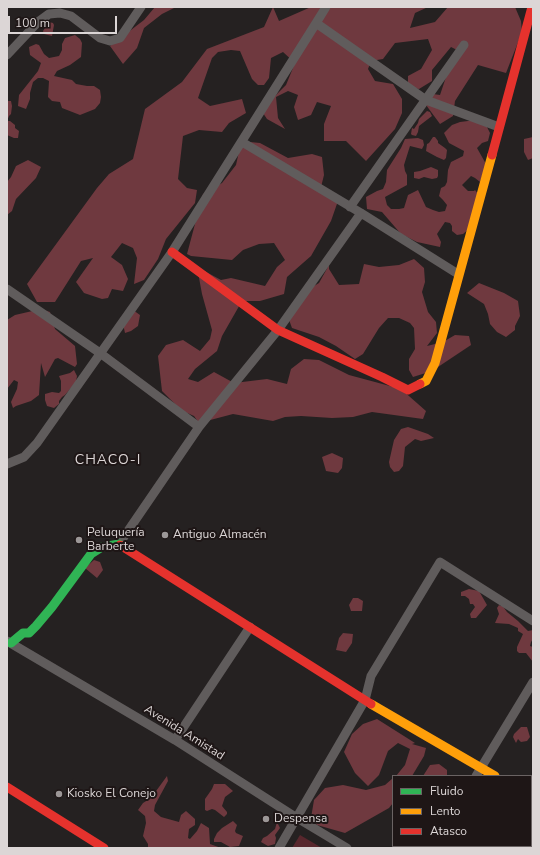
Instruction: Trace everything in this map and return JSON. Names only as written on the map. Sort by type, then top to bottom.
[{"type":"street","points":[[7,55],[38,22],[49,14],[60,13],[70,16],[100,38],[110,41],[120,38],[141,7]]},
{"type":"street","points":[[7,464],[24,457],[36,443],[172,252],[326,7]]},
{"type":"street","points":[[172,252],[278,330],[408,390],[426,381],[435,363],[458,274],[532,7]]},
{"type":"street","points":[[316,23],[426,100],[499,127]]},
{"type":"street","points":[[350,207],[464,45]]},
{"type":"street","points":[[242,142],[458,274]]},
{"type":"street","points":[[119,544],[199,427],[278,330],[360,213]]},
{"type":"street","points":[[7,289],[100,353],[199,427]]},
{"type":"street","points":[[9,642],[29,632],[36,626],[91,554],[102,547],[119,544],[365,700],[493,775]]},
{"type":"street","points":[[279,848],[365,700],[371,676],[440,562],[533,621]]},
{"type":"street","points":[[175,740],[250,628]]},
{"type":"street","name":"Avenida Amistad","points":[[9,642],[175,740],[347,848]]},
{"type":"street","points":[[476,775],[533,682]]},
{"type":"street","points":[[7,788],[104,848]]},
{"type":"shaded area","points":[[155,7],[176,7],[162,14],[144,28],[137,48],[123,64],[110,46],[144,20]]},
{"type":"shaded area","points":[[273,7],[279,21],[311,7],[428,7],[415,13],[410,28],[435,22],[448,7],[515,7],[521,21],[522,32],[506,73],[478,65],[455,101],[453,116],[440,124],[426,105],[433,94],[440,95],[448,71],[459,51],[451,47],[432,70],[432,81],[419,89],[408,87],[408,76],[421,69],[432,50],[428,39],[395,43],[383,59],[371,61],[368,69],[375,81],[393,84],[402,99],[402,113],[395,129],[366,161],[346,141],[324,141],[324,124],[331,106],[317,102],[311,115],[298,120],[294,107],[298,95],[288,91],[276,97],[278,118],[285,129],[267,119],[261,110],[286,85],[295,63],[283,52],[271,58],[269,78],[264,85],[258,85],[252,79],[240,51],[231,50],[218,52],[212,58],[198,98],[210,106],[242,99],[246,113],[229,123],[222,132],[199,130],[183,136],[178,179],[187,188],[197,190],[195,203],[166,239],[158,259],[144,280],[134,284],[137,258],[133,248],[122,243],[111,257],[122,265],[128,279],[123,291],[112,289],[108,298],[102,299],[84,293],[76,282],[93,258],[81,261],[55,302],[37,302],[27,284],[97,188],[109,174],[133,159],[145,109],[182,82],[207,49],[264,27]]},
{"type":"shaded area","points":[[49,22],[53,23],[54,25],[52,36],[44,34],[43,31]]},
{"type":"shaded area","points":[[75,35],[82,43],[81,57],[70,65],[57,71],[54,76],[72,80],[76,84],[94,86],[100,90],[100,103],[95,109],[80,115],[62,108],[60,102],[52,101],[48,97],[49,81],[43,78],[38,78],[33,82],[30,99],[26,109],[18,106],[19,95],[38,71],[41,63],[30,55],[29,47],[36,44],[39,45],[44,54],[49,58],[59,56],[65,38]]},
{"type":"shaded area","points":[[7,101],[11,101],[12,106],[11,114],[7,121]]},
{"type":"shaded area","points":[[427,111],[430,112],[432,116],[419,126],[416,136],[412,135],[412,128],[414,129],[419,119]]},
{"type":"shaded area","points":[[7,121],[10,121],[15,125],[15,128],[19,131],[18,138],[7,135]]},
{"type":"shaded area","points":[[468,121],[479,121],[487,127],[490,133],[488,141],[482,143],[477,148],[486,164],[480,182],[471,176],[462,185],[468,191],[475,190],[479,195],[469,229],[463,234],[457,235],[452,231],[452,226],[450,223],[445,222],[437,234],[441,242],[440,247],[417,242],[401,234],[382,212],[367,209],[366,197],[383,189],[386,182],[387,170],[405,139],[418,138],[423,140],[424,145],[422,149],[410,146],[404,165],[407,175],[407,185],[385,197],[387,205],[391,209],[404,208],[408,195],[418,190],[426,207],[439,212],[445,211],[447,205],[439,196],[441,188],[445,186],[447,182],[448,170],[451,162],[463,156],[464,151],[449,143],[444,133],[452,125]]},
{"type":"shaded area","points":[[433,137],[435,137],[438,143],[447,150],[446,158],[444,160],[426,151],[427,144]]},
{"type":"shaded area","points":[[533,137],[533,158],[528,160],[524,152],[524,139]]},
{"type":"shaded area","points":[[250,142],[260,143],[288,158],[312,154],[322,157],[324,175],[321,187],[339,198],[331,221],[311,256],[287,277],[284,294],[260,301],[242,301],[222,336],[217,351],[195,369],[188,379],[198,382],[214,372],[234,383],[267,379],[287,384],[291,369],[304,359],[319,360],[349,375],[401,389],[426,411],[423,419],[372,412],[353,417],[332,418],[301,416],[285,417],[273,421],[233,414],[199,423],[194,416],[178,407],[162,391],[158,356],[166,345],[183,340],[200,351],[210,339],[212,330],[202,294],[197,267],[221,280],[231,278],[265,286],[277,267],[285,260],[274,243],[259,244],[243,250],[232,260],[191,256],[187,254],[203,194],[222,183],[236,165],[240,147]]},
{"type":"shaded area","points":[[28,160],[41,167],[36,178],[16,199],[12,211],[7,215],[7,182],[16,166]]},
{"type":"shaded area","points":[[431,167],[438,170],[437,178],[414,178],[414,172]]},
{"type":"shaded area","points":[[414,259],[424,268],[425,282],[422,292],[428,312],[436,322],[437,333],[427,346],[443,342],[455,335],[469,336],[471,345],[432,371],[413,377],[409,370],[409,359],[415,349],[414,328],[410,323],[399,318],[388,318],[379,328],[363,354],[355,359],[319,337],[292,328],[288,317],[309,289],[319,283],[329,265],[329,269],[339,285],[359,284],[364,264],[379,267],[399,265]]},
{"type":"shaded area","points":[[479,283],[504,293],[518,301],[520,316],[515,326],[515,330],[506,337],[497,332],[490,324],[484,304],[467,293]]},
{"type":"shaded area","points":[[41,309],[50,312],[55,329],[75,346],[77,364],[75,367],[58,358],[55,359],[45,377],[41,363],[39,395],[31,401],[13,408],[11,402],[17,389],[18,382],[14,380],[7,389],[7,320],[15,315]]},
{"type":"shaded area","points":[[133,310],[140,315],[138,326],[125,333],[123,324]]},
{"type":"shaded area","points":[[74,370],[77,376],[76,382],[62,397],[59,404],[54,408],[47,406],[45,394],[52,392],[59,393],[61,391],[61,381],[59,376],[70,373]]},
{"type":"shaded area","points":[[408,427],[428,434],[434,438],[421,441],[415,439],[405,447],[403,466],[399,471],[394,472],[390,467],[389,462],[394,440],[401,429]]},
{"type":"shaded area","points":[[332,453],[343,458],[342,468],[338,473],[326,471],[322,457]]},
{"type":"shaded area","points":[[94,560],[100,562],[103,570],[97,578],[85,568]]},
{"type":"shaded area","points":[[469,589],[479,591],[487,605],[476,618],[471,618],[470,614],[475,607],[473,604],[470,604],[469,599],[465,596],[461,596],[461,592]]},
{"type":"shaded area","points":[[353,598],[358,598],[363,601],[362,611],[351,611],[349,605]]},
{"type":"shaded area","points":[[499,605],[502,605],[507,612],[528,631],[533,630],[533,639],[530,646],[533,647],[533,662],[526,653],[519,653],[517,651],[517,647],[523,634],[518,631],[518,628],[509,624],[495,623],[499,614],[497,608]]},
{"type":"shaded area","points":[[343,633],[353,634],[352,643],[346,652],[336,650],[339,638]]},
{"type":"shaded area","points":[[377,719],[415,743],[412,744],[426,748],[424,756],[413,775],[397,775],[405,765],[410,749],[398,743],[388,751],[379,775],[368,786],[355,773],[344,752],[352,734],[363,724]]},
{"type":"shaded area","points":[[521,727],[527,727],[530,737],[527,741],[521,742],[518,739],[516,743],[513,737]]},
{"type":"shaded area","points":[[439,764],[447,770],[447,775],[424,775],[430,765]]},
{"type":"shaded area","points":[[167,776],[168,781],[155,805],[154,811],[161,817],[179,822],[181,815],[186,811],[195,819],[195,825],[189,829],[188,838],[190,839],[197,831],[201,823],[209,828],[210,844],[221,848],[148,848],[148,844],[143,836],[146,823],[145,816],[138,810],[143,803],[151,798]]},
{"type":"shaded area","points":[[392,779],[392,804],[389,808],[345,833],[317,825],[311,818],[314,800],[325,788],[343,785],[366,790],[385,785]]},
{"type":"shaded area","points":[[214,784],[225,784],[233,791],[225,797],[222,806],[227,814],[224,817],[215,810],[205,810],[205,799]]},
{"type":"shaded area","points":[[233,821],[237,825],[235,831],[236,833],[243,836],[239,846],[230,847],[221,842],[214,842],[217,833]]},
{"type":"shaded area","points":[[277,822],[280,828],[275,835],[275,844],[268,846],[261,842],[263,838],[275,829]]},
{"type":"shaded area","points":[[300,835],[322,848],[292,848]]},
{"type":"shaded area","points":[[451,847],[522,847],[522,848],[450,848]]},
{"type":"traffic: fast","points":[[11,643],[23,633],[29,633],[36,626],[91,554],[102,547],[120,545]]},
{"type":"traffic: slow","points":[[420,384],[426,381],[435,363],[492,155]]},
{"type":"traffic: slow","points":[[371,704],[493,775]]},
{"type":"traffic: jam","points":[[492,155],[532,7]]},
{"type":"traffic: jam","points":[[172,252],[278,330],[408,390],[420,384]]},
{"type":"traffic: jam","points":[[120,545],[371,704]]},
{"type":"traffic: jam","points":[[7,787],[104,848]]},
{"type":"place","name":"Antiguo Almacén","points":[[165,535]]},
{"type":"place","name":"Peluquería Barberte","points":[[79,540]]},
{"type":"place","name":"Kiosko El Conejo","points":[[59,794]]},
{"type":"place","name":"Despensa","points":[[266,819]]},
{"type":"district","name":"CHACO-I","points":[[108,461]]}]
